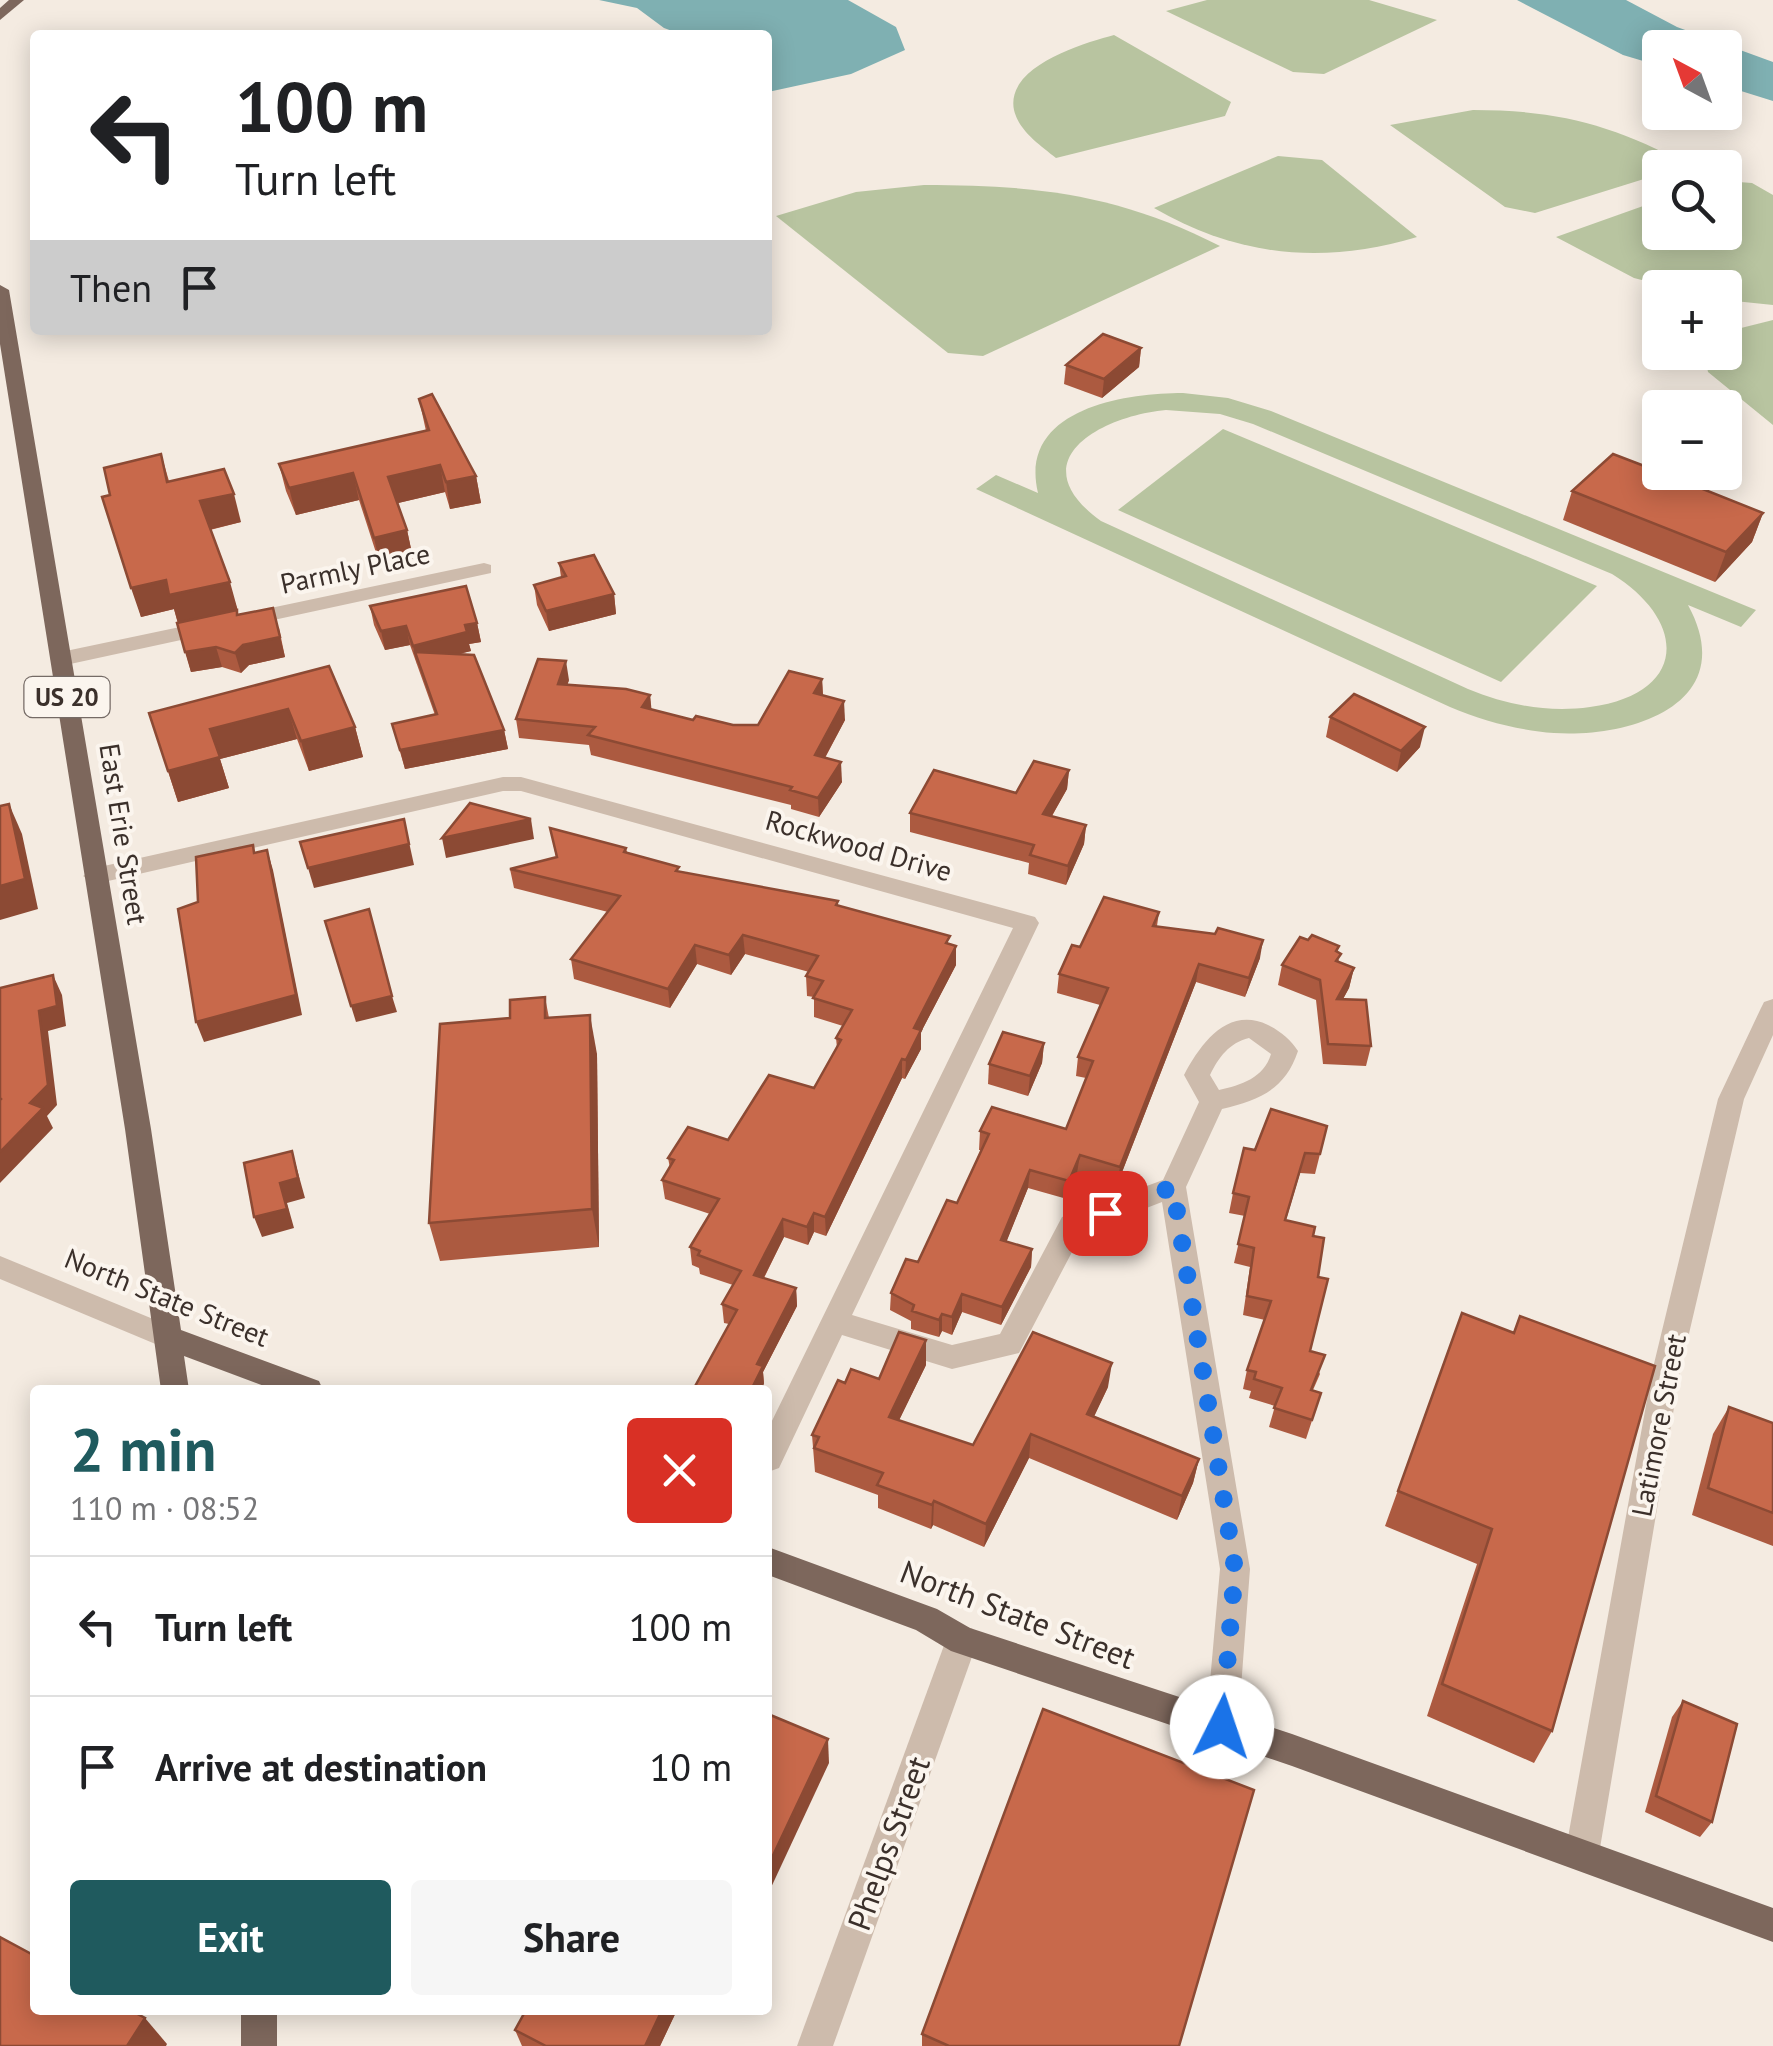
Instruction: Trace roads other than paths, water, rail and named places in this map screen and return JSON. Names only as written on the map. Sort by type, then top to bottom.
[{"type":"main road","points":[[0,16],[17,0]]},
{"type":"main road","name":"East Erie Street","points":[[0,290],[36,528],[62,658],[138,1129],[173,1385]]},
{"type":"main road","name":"North State Street","points":[[165,1336],[296,1385]]},
{"type":"main road","name":"North State Street","points":[[772,1562],[926,1620],[962,1640],[1222,1727],[1773,1924]]},
{"type":"main road","points":[[259,2015],[259,2046]]},
{"type":"street","name":"Parmly Place","points":[[62,658],[484,570]]},
{"type":"street","name":"Rockwood Drive","points":[[95,876],[503,784],[521,784],[1027,923],[772,1451]]},
{"type":"street","name":"Latimore Street","points":[[1582,1854],[1666,1372],[1732,1099],[1773,1008]]},
{"type":"street","points":[[1212,1102],[1173,1187],[1235,1569],[1222,1727]]},
{"type":"street","points":[[836,1322],[952,1357],[1010,1344],[1072,1226],[1173,1187]]},
{"type":"street","name":"North State Street","points":[[0,1268],[165,1336]]},
{"type":"street","name":"Phelps Street","points":[[815,2046],[962,1640]]},
{"type":"water","points":[[599,0],[848,0],[896,27],[905,50],[851,74],[772,91],[772,30],[669,30],[637,8]]},
{"type":"water","points":[[1517,0],[1626,0],[1685,30],[1642,30],[1642,61],[1623,55]]},
{"type":"water","points":[[1742,51],[1773,62],[1773,101],[1742,91]]}]
